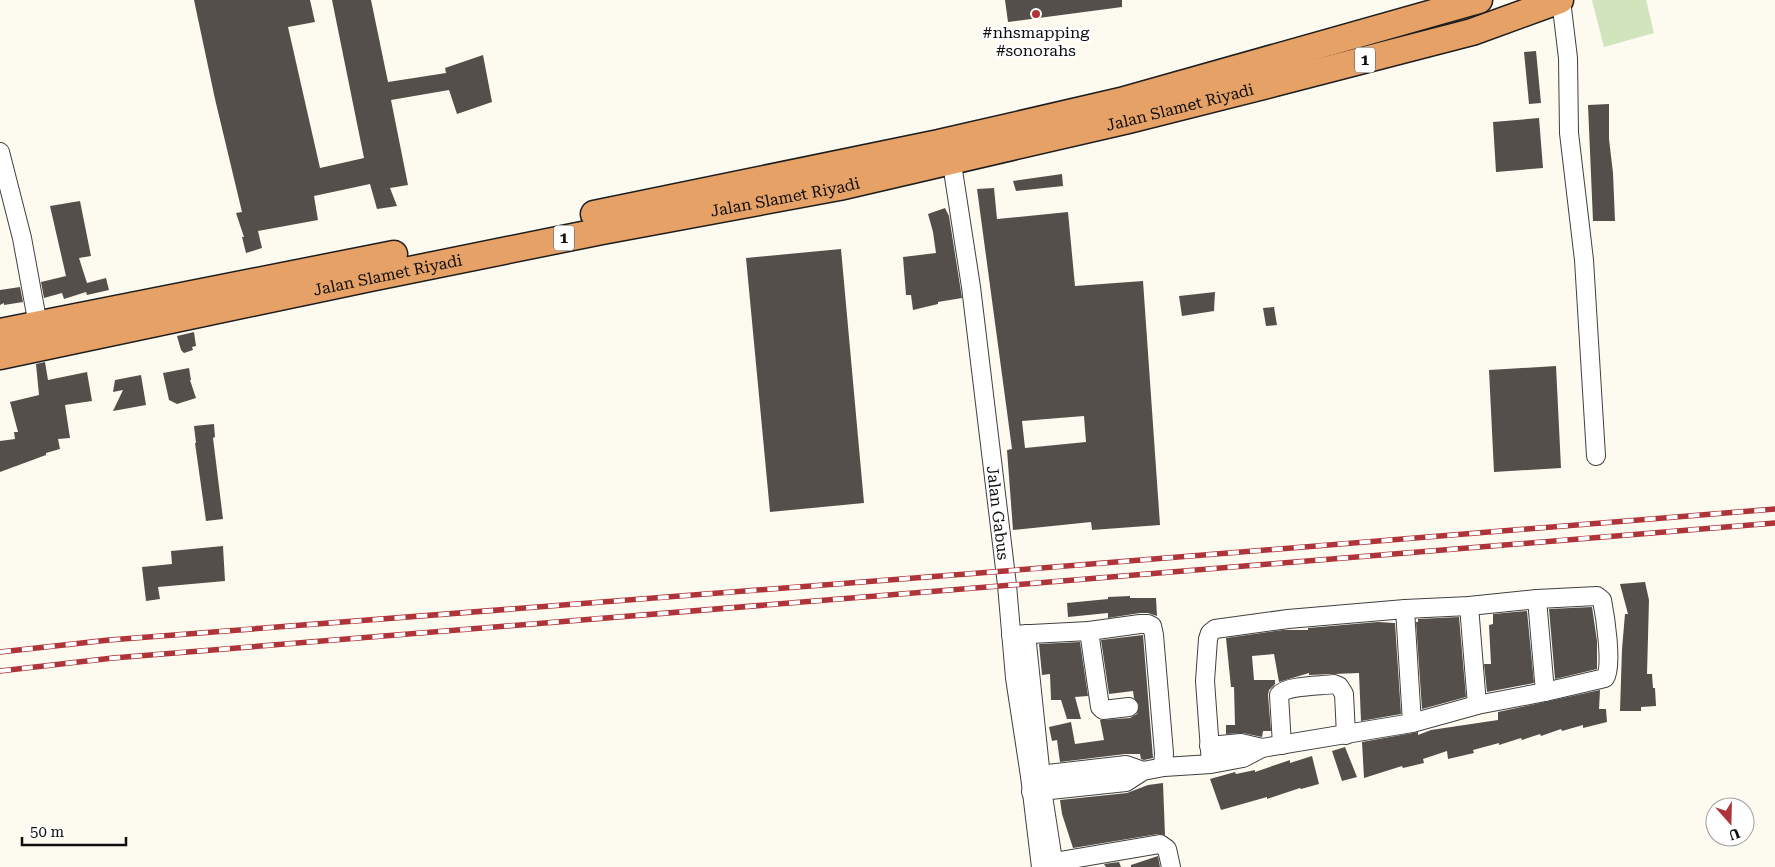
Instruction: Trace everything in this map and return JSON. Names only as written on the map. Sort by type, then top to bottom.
[{"type":"highway","name":"Jalan Slamet Riyadi","points":[[1164,100],[1270,58],[1480,0]]},
{"type":"highway","name":"Jalan Slamet Riyadi","points":[[0,332],[554,222],[950,150],[1164,100],[1472,32],[1561,0]]},
{"type":"highway","name":"Jalan Slamet Riyadi","points":[[0,356],[602,230],[839,187],[950,150]]},
{"type":"street","points":[[1561,0],[1568,58],[1569,133],[1584,260],[1596,456]]},
{"type":"street","name":"Jalan Gabus","points":[[950,150],[971,287],[1007,585],[1018,635],[1047,865]]},
{"type":"street","points":[[0,152],[22,238],[38,325]]},
{"type":"street","points":[[1036,784],[1126,765],[1144,771],[1163,767],[1211,764],[1243,758],[1262,748],[1412,723],[1477,705],[1605,678],[1608,673],[1606,622],[1602,600],[1597,596],[1537,599],[1469,606],[1405,609],[1288,619],[1214,629],[1208,639],[1205,681],[1211,764]]},
{"type":"street","points":[[1537,599],[1545,692]]},
{"type":"street","points":[[1469,606],[1477,705]]},
{"type":"street","points":[[1405,609],[1412,723]]},
{"type":"street","points":[[1018,635],[1140,624],[1152,626],[1164,743],[1163,767]]},
{"type":"street","points":[[1089,630],[1100,707],[1104,710],[1128,707]]},
{"type":"street","points":[[1282,745],[1279,695],[1281,692],[1289,689],[1334,684],[1339,686],[1344,694],[1346,735]]},
{"type":"street","points":[[1209,746],[1241,743],[1262,748]]},
{"type":"street","points":[[1047,865],[1160,844],[1167,849],[1171,867]]},
{"type":"green space","points":[[1592,0],[1646,0],[1654,33],[1604,47]]},
{"type":"building","points":[[194,0],[310,0],[315,22],[288,27],[320,168],[364,158],[332,0],[371,0],[388,82],[446,73],[445,68],[483,55],[492,102],[457,114],[449,90],[391,100],[408,185],[390,188],[397,206],[377,209],[370,184],[314,196],[318,220],[258,231],[262,248],[246,253],[242,237],[244,237],[236,213],[242,212]]},
{"type":"building","name":"#nhsmapping #sonorahs","points":[[1005,0],[1122,0],[1122,7],[1008,22]]},
{"type":"building","points":[[1536,51],[1541,103],[1529,104],[1524,52]]},
{"type":"building","points":[[1609,104],[1609,139],[1613,173],[1615,221],[1593,221],[1588,105]]},
{"type":"building","points":[[1539,118],[1543,168],[1496,172],[1493,122]]},
{"type":"building","points":[[1062,174],[1063,186],[1016,191],[1013,181]]},
{"type":"building","points":[[994,188],[997,219],[1068,212],[1075,286],[1143,281],[1160,525],[1092,530],[1091,522],[1013,530],[1007,450],[1012,449],[977,189]],"holes":[[[1084,416],[1086,442],[1025,448],[1022,421]]]},
{"type":"building","points":[[80,201],[91,256],[79,258],[87,283],[106,278],[109,290],[87,295],[86,292],[64,299],[62,293],[44,298],[41,282],[66,276],[50,206]]},
{"type":"building","points":[[945,208],[949,216],[962,298],[938,302],[938,304],[913,310],[911,295],[906,295],[903,257],[936,253],[928,214]]},
{"type":"building","points":[[841,249],[864,503],[770,512],[746,258]]},
{"type":"building","points":[[20,287],[23,302],[0,305],[0,290]]},
{"type":"building","points":[[1215,292],[1214,311],[1182,316],[1179,296]]},
{"type":"building","points":[[1274,307],[1277,325],[1266,326],[1263,308]]},
{"type":"building","points":[[194,332],[196,346],[192,347],[193,350],[184,353],[181,350],[177,336]]},
{"type":"building","points":[[45,362],[48,380],[87,372],[92,401],[65,405],[70,438],[58,439],[60,449],[0,472],[0,441],[15,439],[14,432],[18,432],[10,402],[39,395],[36,364]]},
{"type":"building","points":[[1556,366],[1561,468],[1494,472],[1489,370]]},
{"type":"building","points":[[189,368],[190,380],[196,398],[177,404],[169,400],[163,373]]},
{"type":"building","points":[[141,375],[146,405],[113,411],[123,390],[113,392],[115,380]]},
{"type":"building","points":[[214,424],[215,437],[213,438],[223,519],[206,521],[194,426]]},
{"type":"building","points":[[223,546],[225,581],[158,587],[160,599],[146,601],[142,567],[172,564],[171,551]]},
{"type":"building","points":[[1645,582],[1649,600],[1647,674],[1652,674],[1656,706],[1641,707],[1641,711],[1620,711],[1622,649],[1625,614],[1628,614],[1620,584]]},
{"type":"building","points":[[1130,596],[1130,598],[1156,598],[1157,616],[1140,613],[1108,618],[1108,613],[1068,617],[1067,603]]},
{"type":"building","points":[[1592,607],[1597,641],[1597,669],[1555,679],[1549,609]]},
{"type":"building","points":[[1527,611],[1534,683],[1487,692],[1484,664],[1491,664],[1489,625],[1493,624],[1493,614]]},
{"type":"building","points":[[1459,617],[1466,697],[1422,709],[1416,622],[1418,622],[1418,619]]},
{"type":"building","points":[[1378,622],[1395,623],[1401,714],[1361,721],[1359,673],[1309,675],[1309,673],[1279,682],[1274,654],[1252,656],[1254,680],[1275,680],[1275,684],[1269,690],[1268,695],[1271,731],[1263,731],[1262,737],[1243,733],[1226,734],[1226,725],[1235,725],[1234,687],[1231,687],[1226,638],[1283,630],[1308,630],[1308,628]]},
{"type":"building","points":[[1143,635],[1153,758],[1144,760],[1141,759],[1140,754],[1125,754],[1060,762],[1057,740],[1052,741],[1049,727],[1071,722],[1075,744],[1104,740],[1100,720],[1130,718],[1137,714],[1139,705],[1134,698],[1133,691],[1109,694],[1101,640]]},
{"type":"building","points":[[1080,642],[1088,696],[1075,697],[1081,719],[1067,719],[1061,700],[1051,700],[1050,674],[1042,675],[1039,644]]},
{"type":"building","points":[[1600,690],[1599,709],[1606,709],[1607,722],[1583,728],[1583,725],[1562,731],[1561,729],[1541,736],[1540,734],[1522,740],[1521,738],[1499,745],[1499,743],[1473,750],[1474,753],[1448,759],[1447,751],[1423,759],[1424,763],[1403,768],[1402,766],[1364,778],[1362,742],[1418,732],[1418,735],[1431,730],[1498,720],[1498,712]]},
{"type":"building","points":[[1345,747],[1357,777],[1342,781],[1332,751]]},
{"type":"building","points":[[1312,756],[1319,784],[1221,810],[1210,779],[1235,772],[1236,774],[1255,770],[1255,772],[1290,760],[1290,763]]},
{"type":"building","points":[[1163,783],[1165,835],[1158,834],[1073,848],[1062,814],[1060,800],[1127,793],[1148,785]]},
{"type":"building","points":[[1158,856],[1160,867],[1131,867],[1131,865]]},
{"type":"building","points":[[1119,862],[1121,867],[1106,867],[1104,864]]},
{"type":"railway","points":[[0,652],[109,640],[1775,509]]},
{"type":"railway","points":[[0,671],[113,658],[1775,523]]},
{"type":"place","name":"#nhsmapping #sonorahs","points":[[1036,14]]}]
